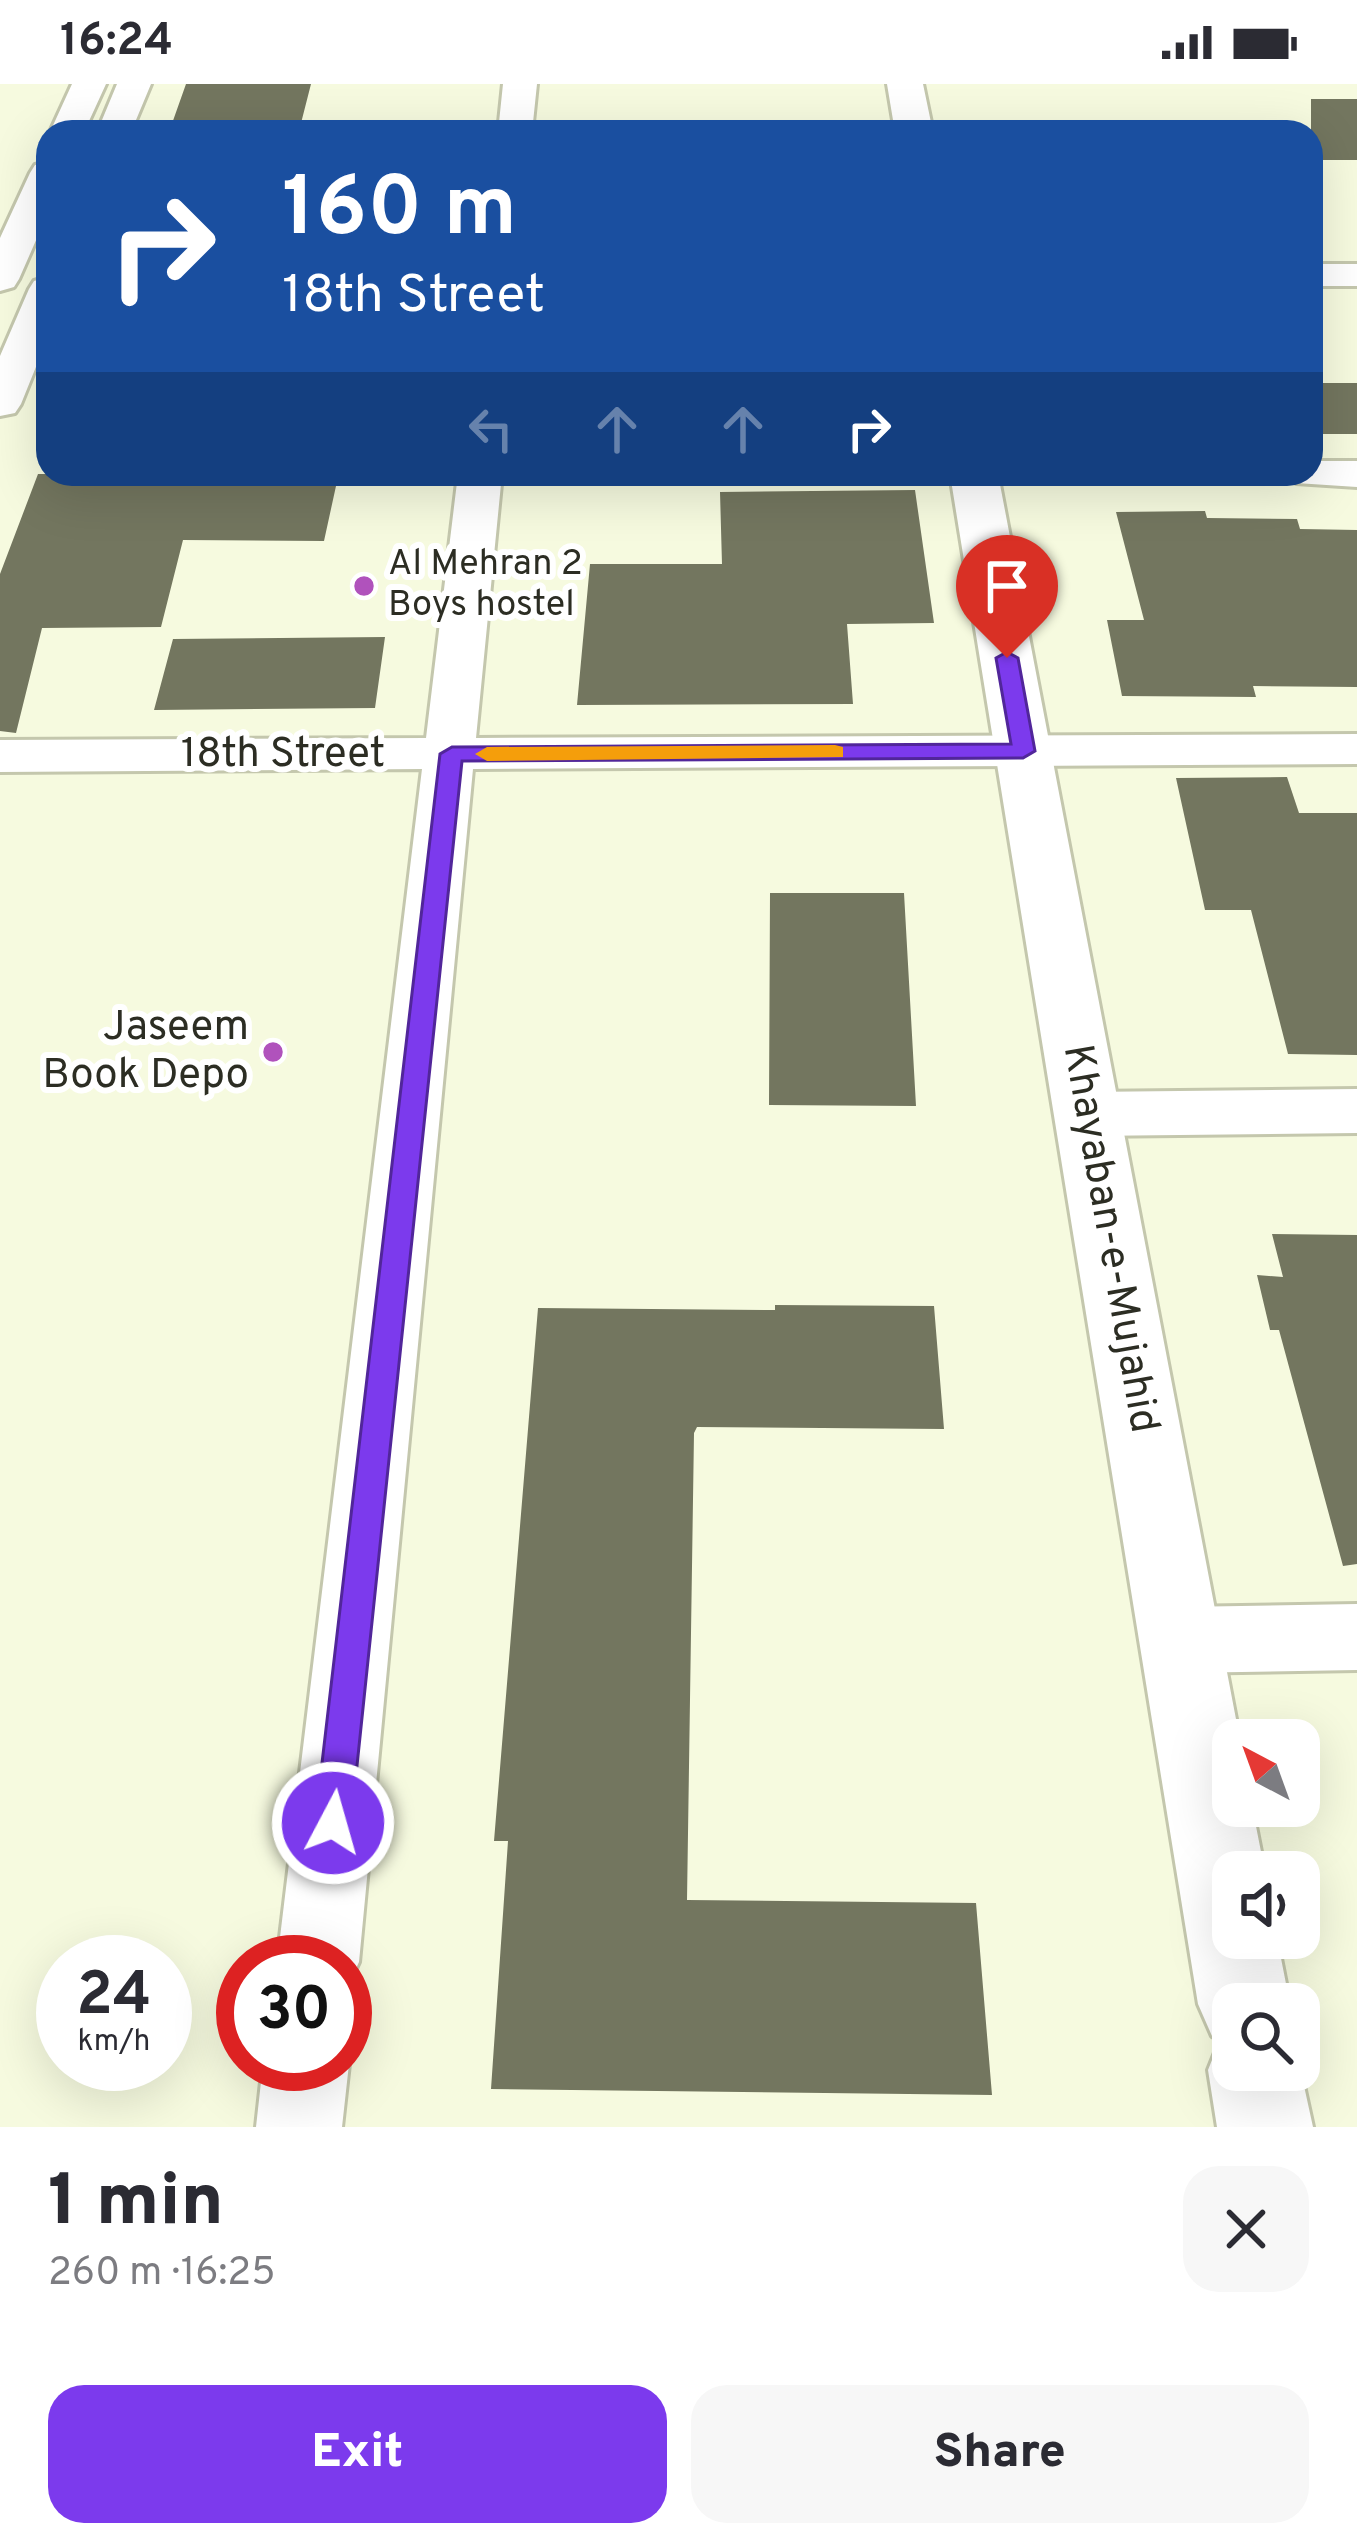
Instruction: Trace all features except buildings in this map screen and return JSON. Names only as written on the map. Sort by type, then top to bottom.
[{"type":"main road","points":[[905,84],[912,120]]},
{"type":"main road","name":"Khayaban-e-Mujahid","points":[[976,486],[1240,1983]]},
{"type":"main road","points":[[1259,2091],[1265,2127]]},
{"type":"street","points":[[72,120],[88,84]]},
{"type":"street","points":[[119,120],[134,84]]},
{"type":"street","points":[[516,120],[520,84]]},
{"type":"street","points":[[0,279],[36,200]]},
{"type":"street","points":[[1323,275],[1357,275]]},
{"type":"street","points":[[0,404],[36,318]]},
{"type":"street","points":[[1323,474],[1357,474]]},
{"type":"street","points":[[321,1935],[479,486]]},
{"type":"street","name":"18th Street","points":[[0,756],[1357,749]]},
{"type":"street","points":[[1087,1114],[1357,1111]]},
{"type":"street","points":[[1180,1640],[1357,1637]]},
{"type":"street","points":[[299,2127],[303,2091]]},
{"type":"slow traffic","points":[[487,754],[835,752]]},
{"type":"place","name":"Al Mehran 2 Boys hostel","points":[[364,586]]},
{"type":"place","name":"Jaseem Book Depo","points":[[273,1052]]},
{"type":"route","points":[[333,1823],[452,754],[1023,751],[1007,658]]}]
